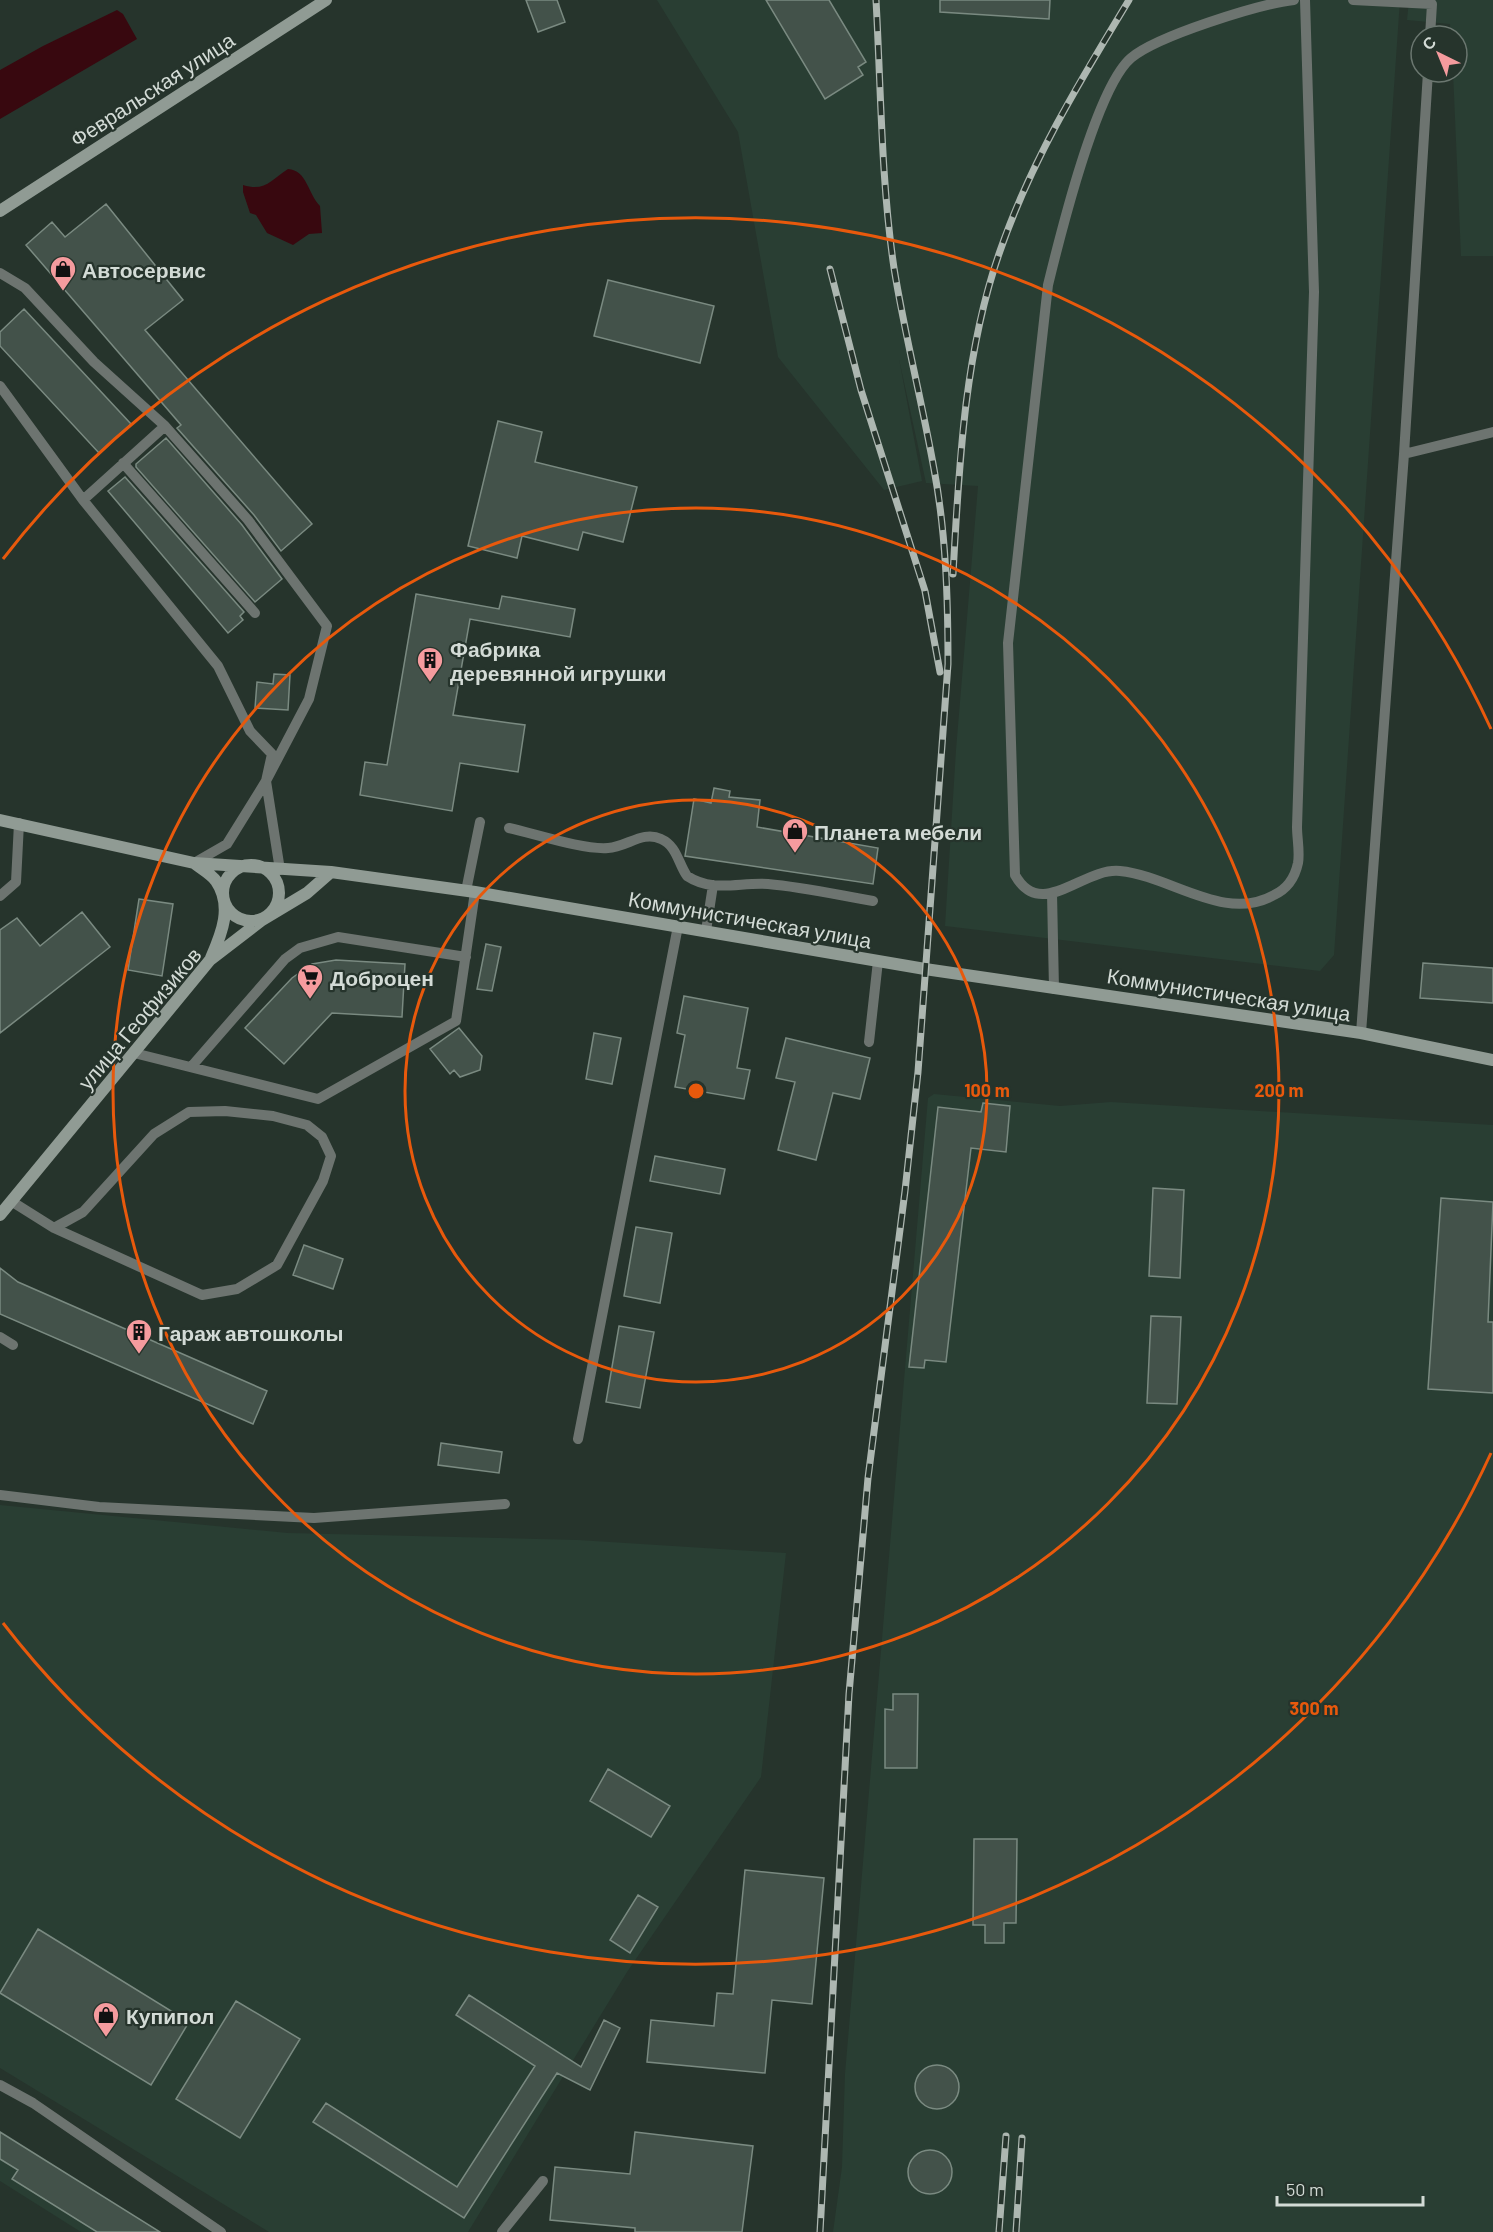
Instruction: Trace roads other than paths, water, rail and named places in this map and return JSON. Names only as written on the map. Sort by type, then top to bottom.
[{"type":"main road","name":"Февральская улица","points":[[0,211],[326,0]]},
{"type":"main road","name":"Коммунистическая улица","points":[[0,820],[194,863],[331,872],[471,892],[1054,989],[1204,1008],[1361,1033],[1493,1060]]},
{"type":"main road","points":[[194,863],[216,880],[224,901],[228,911],[242,920],[262,920],[276,907],[279,890],[272,874],[265,868],[253,866],[239,868],[232,873],[223,889],[224,901],[225,926],[210,960]]},
{"type":"main road","name":"улица Геофизиков","points":[[0,1215],[210,960],[262,920],[307,893],[331,872]]},
{"type":"lane","points":[[1294,0],[1256,7],[1162,41],[1131,58],[1105,97],[1058,244],[1048,285],[1008,643],[1015,875],[1028,892],[1037,895],[1052,893],[1103,871],[1120,871],[1213,900],[1247,905],[1264,901],[1280,892],[1293,879],[1298,862],[1297,826],[1314,292],[1305,0]]},
{"type":"lane","points":[[1353,0],[1432,4],[1431,24]]},
{"type":"lane","points":[[1361,1033],[1404,454],[1427,84]]},
{"type":"lane","points":[[0,273],[25,288],[94,362],[165,426],[248,520],[327,626],[309,699],[266,781],[227,844],[194,863]]},
{"type":"lane","points":[[0,386],[82,500],[218,666],[250,731],[272,754],[266,781],[280,870]]},
{"type":"lane","points":[[82,500],[165,426]]},
{"type":"lane","points":[[1404,454],[1493,432]]},
{"type":"lane","points":[[123,463],[255,613]]},
{"type":"lane","points":[[134,1053],[318,1099],[456,1021],[466,957],[480,822]]},
{"type":"lane","points":[[0,896],[16,882],[19,823]]},
{"type":"lane","points":[[509,828],[607,848],[648,836],[657,837],[664,840],[678,854],[687,876],[702,884],[731,887],[766,884],[873,901]]},
{"type":"lane","points":[[706,931],[713,885]]},
{"type":"lane","points":[[1052,893],[1054,989]]},
{"type":"lane","points":[[578,1439],[678,926]]},
{"type":"lane","points":[[191,1067],[285,959],[300,948],[338,937],[466,957]]},
{"type":"lane","points":[[869,1042],[878,961]]},
{"type":"lane","points":[[11,1201],[54,1228],[202,1295],[237,1289],[277,1265],[323,1181],[331,1156],[322,1137],[307,1125],[273,1116],[225,1111],[189,1112],[154,1134],[83,1212],[54,1228]]},
{"type":"lane","points":[[0,1337],[13,1345]]},
{"type":"lane","points":[[0,1495],[99,1507],[314,1518],[505,1504]]},
{"type":"lane","points":[[0,2085],[33,2103],[221,2232]]},
{"type":"lane","points":[[502,2232],[543,2181]]},
{"type":"railway","points":[[820,2232],[849,1694],[868,1478],[918,1072],[948,664],[946,566],[938,493],[898,293],[890,235],[884,168],[876,0]]},
{"type":"railway","points":[[953,574],[965,411],[978,329],[988,290],[1000,251],[1026,185],[1075,91],[1129,0]]},
{"type":"railway","points":[[830,269],[861,390],[925,591],[940,672]]},
{"type":"railway","points":[[999,2232],[1006,2136]]},
{"type":"railway","points":[[1016,2232],[1022,2138]]},
{"type":"place","name":"Автосервис","points":[[63,292]]},
{"type":"place","name":"Фабрика деревянной игрушки","points":[[430,683]]},
{"type":"place","name":"Планета мебели","points":[[795,854]]},
{"type":"place","name":"Доброцен","points":[[310,1000]]},
{"type":"place","name":"Гараж автошколы","points":[[139,1355]]},
{"type":"place","name":"Купипол","points":[[106,2038]]}]
